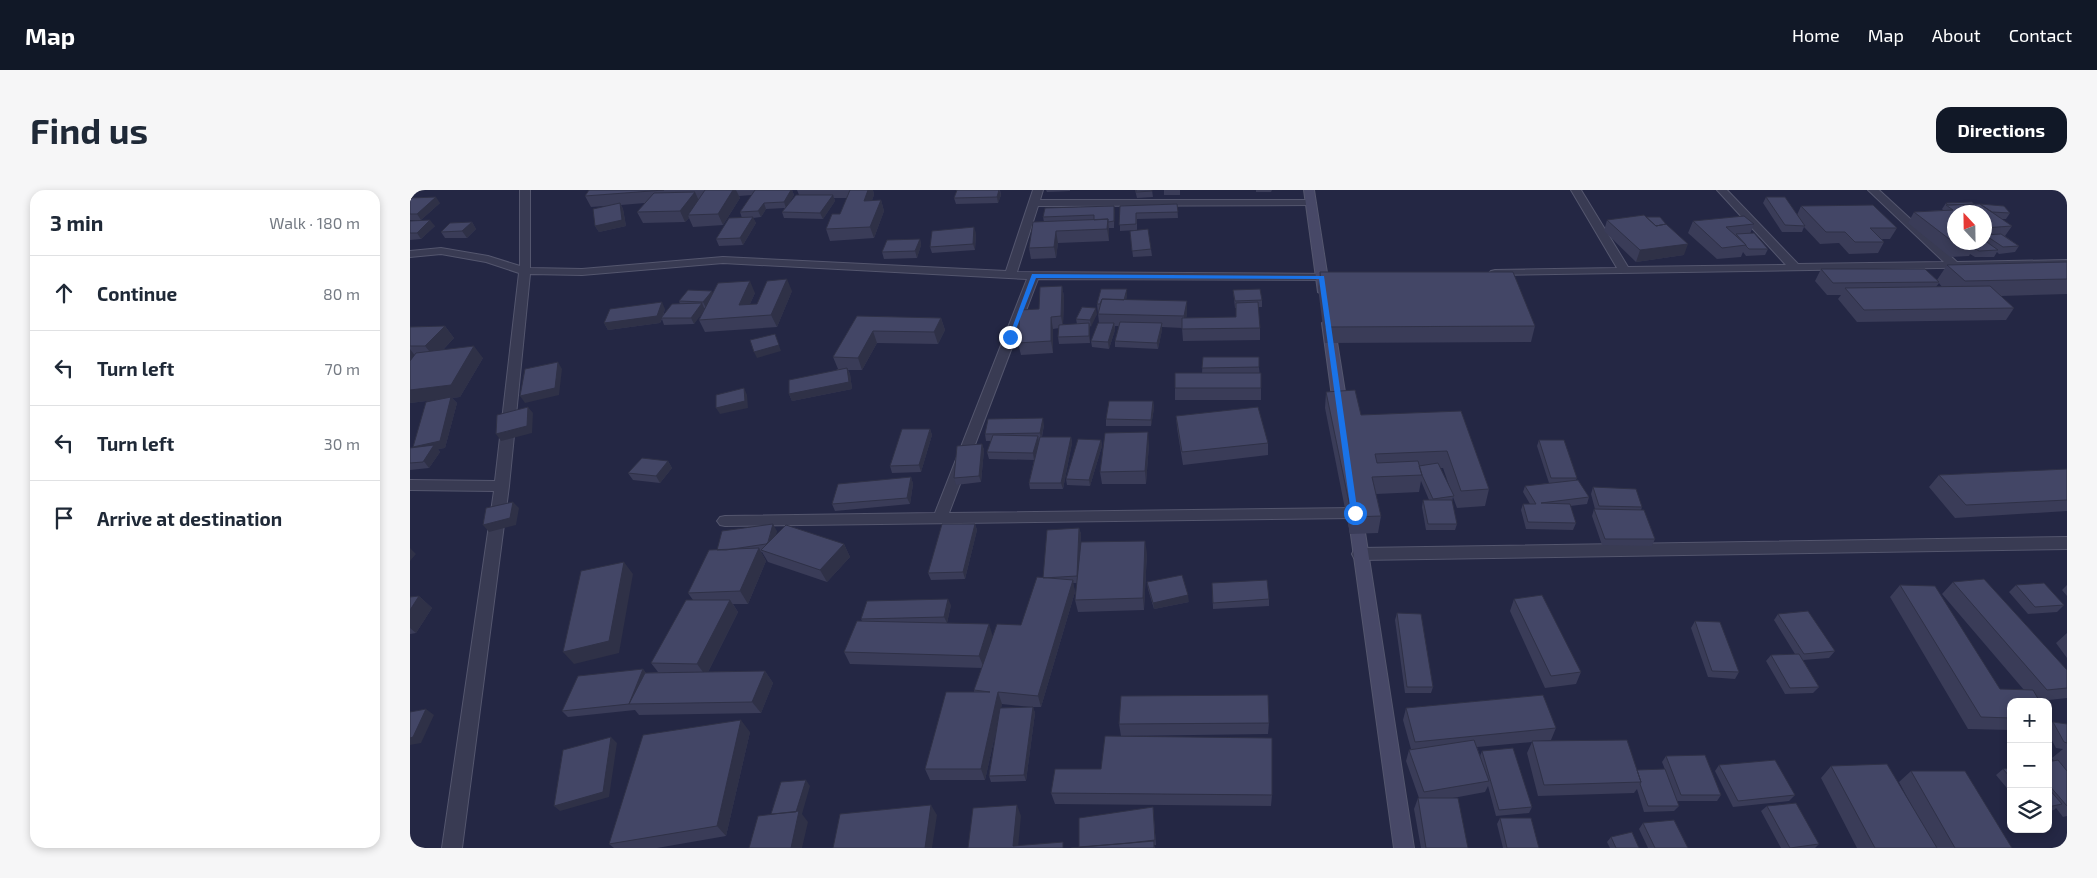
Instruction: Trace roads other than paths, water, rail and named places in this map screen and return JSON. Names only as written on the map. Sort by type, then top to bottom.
[{"type":"street","points":[[1010,275],[1038,190]]},
{"type":"street","points":[[1576,190],[1624,270]]},
{"type":"street","points":[[1722,190],[1794,267]]},
{"type":"street","points":[[1873,190],[1953,264]]},
{"type":"street","points":[[452,848],[502,486],[524,272],[530,191]]},
{"type":"street","points":[[1033,203],[1310,196],[1343,425]]},
{"type":"street","points":[[410,254],[441,251],[488,258],[524,272],[582,272],[723,260],[1034,276],[1351,276]]},
{"type":"street","points":[[1488,274],[2067,263]]},
{"type":"street","points":[[940,518],[1034,276]]},
{"type":"street","points":[[410,485],[502,486]]},
{"type":"street","points":[[1352,493],[1404,848]]},
{"type":"street","points":[[725,521],[1355,513]]},
{"type":"street","points":[[1360,554],[2067,543]]}]
